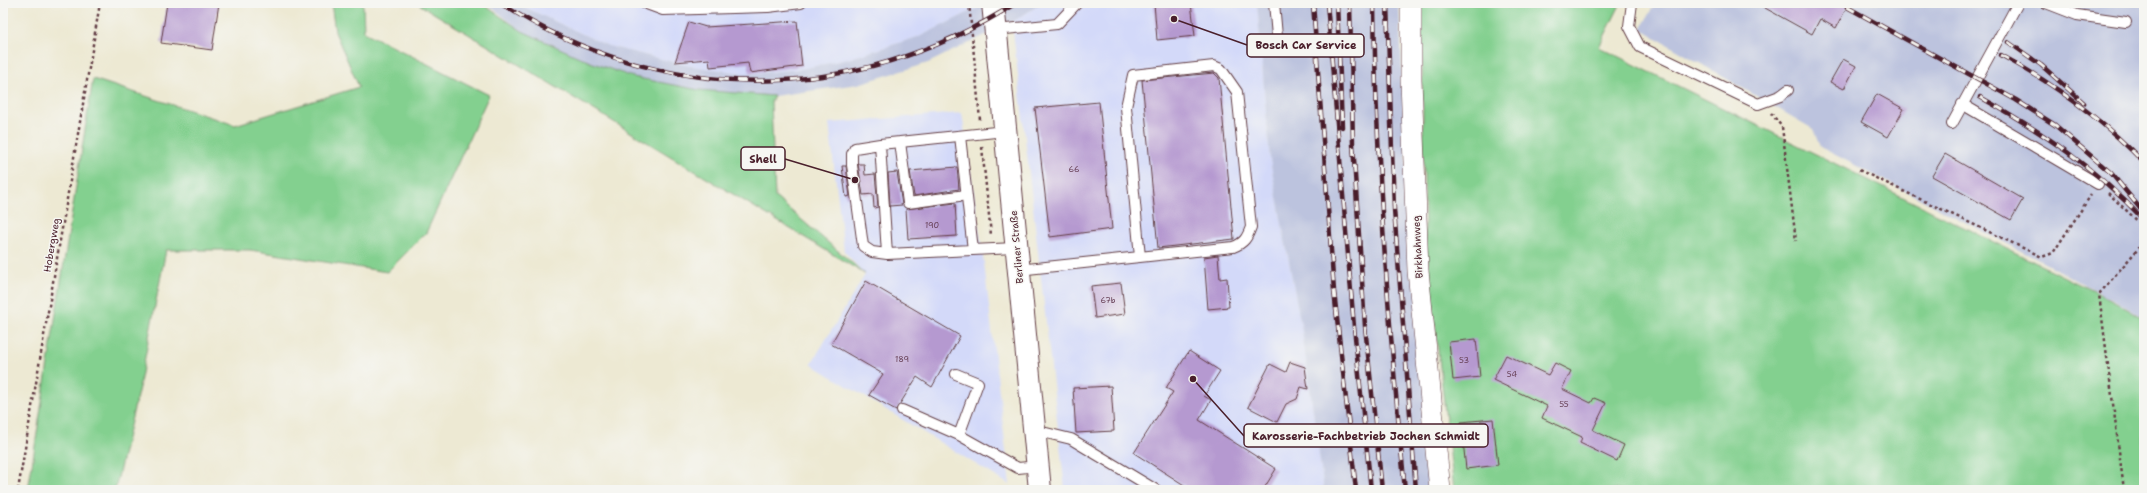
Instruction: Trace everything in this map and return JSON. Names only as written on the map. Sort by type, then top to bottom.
[{"type":"street","name":"Berliner Straße","points":[[993,3],[1015,248],[1040,490]]},
{"type":"street","name":"Birkhahnweg","points":[[1411,3],[1410,80],[1418,271],[1440,490]]},
{"type":"lane","points":[[644,3],[663,10],[768,7],[801,3]]},
{"type":"lane","points":[[996,30],[1057,24],[1077,3]]},
{"type":"lane","points":[[1274,3],[1278,48]]},
{"type":"lane","points":[[1632,3],[1629,26],[1640,47],[1758,104],[1780,96],[1788,90]]},
{"type":"lane","points":[[1952,124],[2018,3]]},
{"type":"lane","points":[[2046,3],[2076,15],[2126,22]]},
{"type":"lane","points":[[1018,270],[1140,257],[1233,247],[1242,244],[1248,236],[1251,227],[1237,92],[1221,69],[1214,66],[1133,76],[1126,107],[1140,257]]},
{"type":"lane","points":[[1962,104],[2098,184]]},
{"type":"lane","points":[[1005,131],[855,148],[852,154],[852,165],[863,246],[872,252],[887,254],[1015,248]]},
{"type":"lane","points":[[960,136],[973,250]]},
{"type":"lane","points":[[900,142],[908,203],[966,195]]},
{"type":"lane","points":[[880,144],[887,254]]},
{"type":"lane","points":[[956,374],[978,383],[959,436]]},
{"type":"lane","points":[[902,410],[959,436],[1018,468],[1038,466]]},
{"type":"lane","points":[[1034,430],[1071,439],[1156,490]]},
{"type":"path","name":"Hobergweg","points":[[18,490],[100,3]]},
{"type":"path","points":[[1758,104],[1773,114],[1782,127],[1796,242]]},
{"type":"path","points":[[1859,170],[2042,257],[2053,253],[2098,184],[2144,227]]},
{"type":"path","points":[[2124,490],[2099,294],[2144,242]]},
{"type":"shaded area","points":[[486,3],[515,3],[608,46],[689,66],[749,74],[802,69],[848,59],[921,36],[988,3],[1042,3],[1012,22],[928,63],[858,84],[774,96],[699,90],[633,77],[590,62],[522,31]]},
{"type":"shaded area","points":[[515,3],[979,3],[980,7],[921,36],[848,59],[802,69],[749,74],[689,66],[608,46]]},
{"type":"shaded area","points":[[1042,3],[1257,3],[1270,159],[1302,331],[1324,490],[1065,490],[1012,22]]},
{"type":"shaded area","points":[[1257,3],[1399,3],[1409,218],[1438,490],[1324,490],[1302,331],[1270,159]]},
{"type":"shaded area","points":[[1655,3],[2082,3],[2088,7],[2111,3],[2144,3],[2144,317],[2050,266],[1820,147],[1813,129],[1641,29]]},
{"type":"shaded area","points":[[962,113],[984,263],[1010,485],[811,364],[865,275],[844,251],[829,123]]},
{"type":"green space","points":[[331,3],[363,3],[364,32],[489,95],[426,233],[387,272],[250,250],[166,250],[140,383],[115,490],[28,490],[93,79],[235,125],[359,87],[335,32]]},
{"type":"green space","points":[[417,3],[481,3],[522,31],[590,62],[633,77],[699,90],[774,96],[771,102],[775,197],[865,274]]},
{"type":"green space","points":[[1421,3],[1621,3],[1599,47],[2099,294],[2144,318],[2144,490],[1454,490],[1425,236]]},
{"type":"building","points":[[167,3],[219,3],[212,50],[161,43]]},
{"type":"building","points":[[1154,3],[1191,3],[1195,36],[1157,40]]},
{"type":"building","points":[[1756,3],[1849,3],[1836,28],[1820,19],[1812,34]]},
{"type":"building","points":[[797,21],[802,66],[750,73],[748,63],[710,67],[709,59],[675,62],[689,22],[706,27]]},
{"type":"building","points":[[1843,59],[1856,66],[1844,89],[1830,82]]},
{"type":"building","points":[[1214,73],[1219,78],[1234,239],[1158,248],[1142,80]]},
{"type":"building","points":[[1877,94],[1904,109],[1888,137],[1861,122]]},
{"type":"building","points":[[1099,102],[1112,229],[1050,237],[1035,108]]},
{"type":"building","points":[[1945,154],[2023,199],[2011,220],[1932,176]]},
{"type":"building","points":[[858,164],[864,164],[865,175],[875,174],[878,207],[874,208],[873,194],[863,195]]},
{"type":"building","points":[[842,166],[846,166],[850,196],[846,197]]},
{"type":"building","points":[[957,167],[959,189],[914,196],[910,171]]},
{"type":"building","points":[[897,172],[902,205],[890,206],[888,173]]},
{"type":"building","points":[[955,203],[957,236],[908,239],[906,209]]},
{"type":"building","points":[[1218,255],[1220,279],[1227,278],[1229,307],[1208,309],[1204,257]]},
{"type":"building","points":[[866,281],[960,336],[932,387],[917,377],[896,410],[869,395],[883,374],[831,344]]},
{"type":"building","points":[[1121,283],[1125,314],[1095,318],[1091,286]]},
{"type":"building","points":[[1476,339],[1480,377],[1453,380],[1449,342]]},
{"type":"building","points":[[1189,351],[1220,371],[1204,396],[1211,400],[1199,420],[1276,469],[1263,490],[1192,490],[1134,453],[1173,392],[1166,388]]},
{"type":"building","points":[[1506,355],[1548,375],[1555,363],[1571,371],[1562,389],[1591,403],[1594,398],[1606,403],[1593,430],[1624,445],[1617,461],[1580,443],[1582,437],[1542,418],[1547,406],[1493,380]]},
{"type":"building","points":[[1290,362],[1305,367],[1308,389],[1301,387],[1297,399],[1286,404],[1277,422],[1248,407],[1270,364],[1286,372]]},
{"type":"building","points":[[1111,386],[1114,431],[1076,433],[1073,388]]},
{"type":"building","points":[[1493,419],[1498,465],[1466,469],[1461,422]]},
{"type":"railway","points":[[500,3],[562,37],[626,61],[692,76],[758,81],[825,76],[890,61],[954,37],[1016,3]]},
{"type":"railway","points":[[1313,3],[1334,291],[1356,490]]},
{"type":"railway","points":[[1327,3],[1354,327],[1371,490]]},
{"type":"railway","points":[[1337,3],[1342,127]]},
{"type":"railway","points":[[1350,3],[1353,144],[1365,326],[1382,490]]},
{"type":"railway","points":[[1374,3],[1380,186],[1405,490]]},
{"type":"railway","points":[[1387,3],[1394,209],[1416,490]]},
{"type":"railway","points":[[1847,7],[2016,100],[2055,125],[2111,173],[2144,213]]},
{"type":"railway","points":[[2008,42],[2041,65],[2084,103]]},
{"type":"railway","points":[[2001,55],[2021,66],[2077,103],[2128,147],[2144,163]]},
{"type":"railway","points":[[1980,97],[2046,137],[2067,152],[2106,183],[2144,220]]},
{"type":"place","name":"Bosch Car Service","points":[[1174,19]]},
{"type":"place","name":"Shell","points":[[855,180]]},
{"type":"place","name":"Karosserie-Fachbetrieb Jochen Schmidt","points":[[1193,379]]}]
